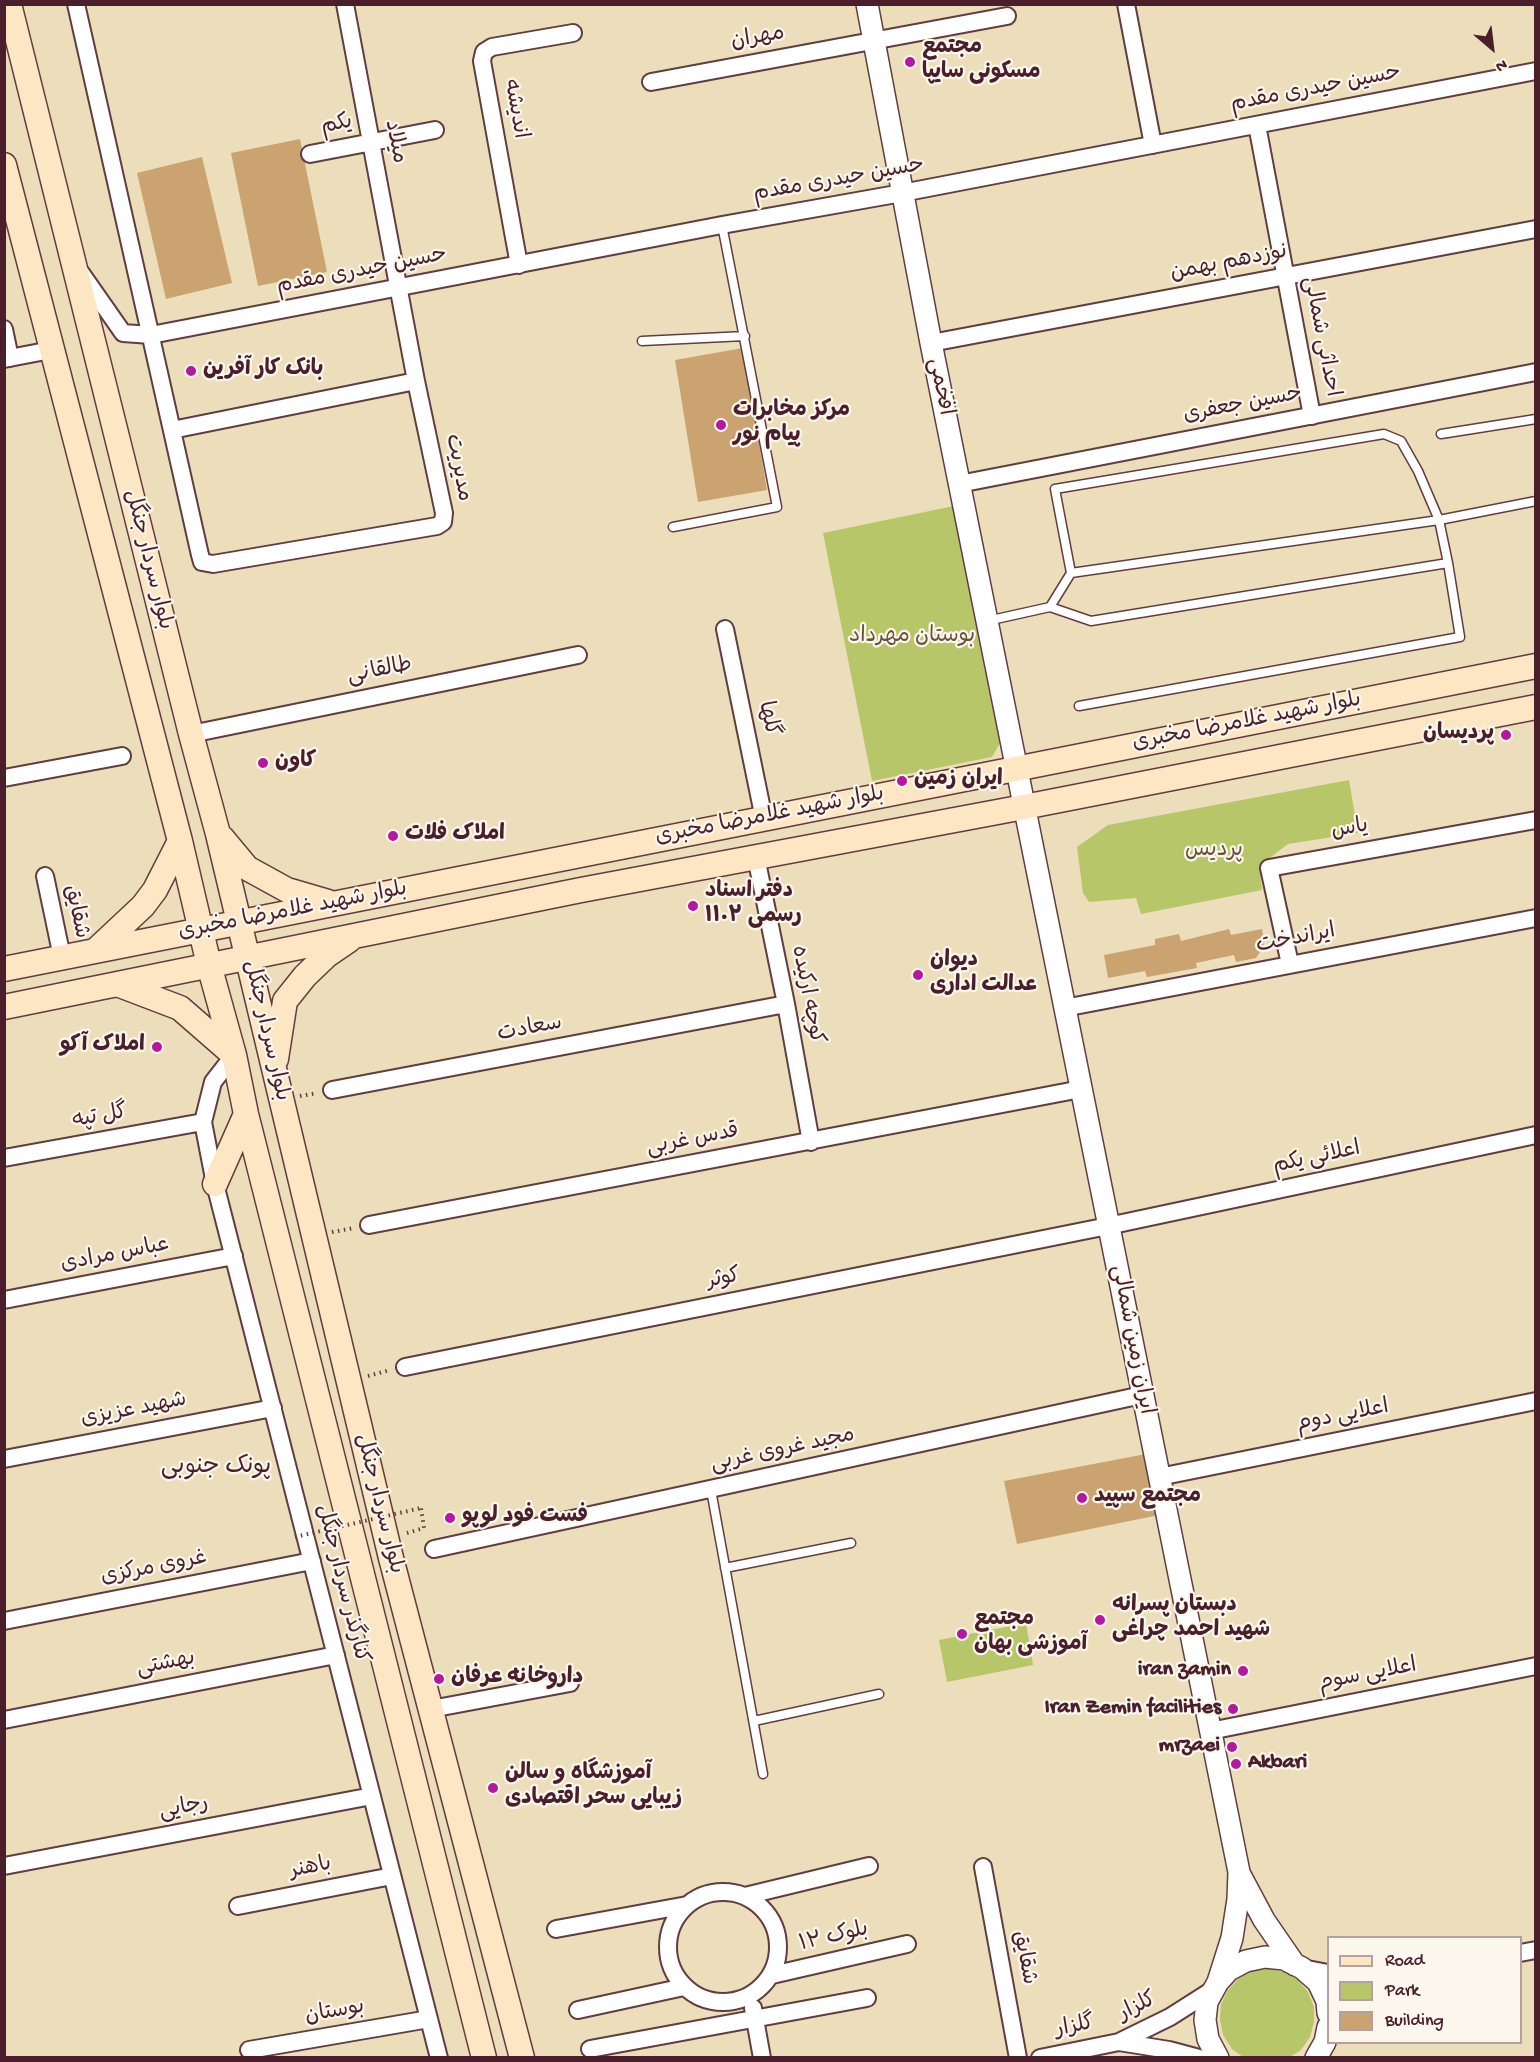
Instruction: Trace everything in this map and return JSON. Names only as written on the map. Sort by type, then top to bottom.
[{"type":"main road","name":"بلوار سردار جنگل","points":[[9,4],[240,922],[391,1558],[522,2058]]},
{"type":"main road","name":"بلوار سردار جنگل","points":[[4,165],[180,841],[209,965],[234,1055],[246,1114],[484,2058]]},
{"type":"main road","name":"بلوار شهید غلامرضا مخبری","points":[[4,969],[1536,666]]},
{"type":"main road","name":"بلوار شهید غلامرضا مخبری","points":[[4,1007],[359,934],[1536,707]]},
{"type":"main road","points":[[218,834],[247,868],[287,890],[333,904]]},
{"type":"main road","points":[[95,951],[143,906],[155,890],[180,841]]},
{"type":"main road","points":[[275,1070],[285,1001],[305,976],[327,955],[359,934]]},
{"type":"main road","points":[[117,984],[180,1008],[234,1055]]},
{"type":"main road","points":[[215,1184],[246,1114]]},
{"type":"street","points":[[76,4],[172,430],[416,381]]},
{"type":"street","name":"میلاد","points":[[345,4],[400,288]]},
{"type":"street","name":"افخمی","points":[[867,4],[931,343],[1024,807]]},
{"type":"street","points":[[1126,4],[1153,145]]},
{"type":"street","name":"مهران","points":[[651,82],[1007,16]]},
{"type":"street","name":"اندیشه","points":[[519,265],[482,61],[483,52],[492,47],[573,33]]},
{"type":"street","name":"حسین حیدری مقدم","points":[[73,261],[123,333],[151,335],[1536,71]]},
{"type":"street","name":"احداثی شمالی","points":[[1257,125],[1312,416]]},
{"type":"street","name":"یکم","points":[[310,154],[435,130]]},
{"type":"street","name":"نوزدهم بهمن","points":[[931,343],[1536,229]]},
{"type":"street","name":"مدیریت","points":[[172,430],[202,562],[213,564],[437,526],[443,522],[444,513],[416,381],[400,288]]},
{"type":"street","points":[[4,329],[7,359],[51,350]]},
{"type":"street","name":"حسین جعفری","points":[[959,484],[1536,372]]},
{"type":"street","name":"گلها","points":[[725,629],[764,819]]},
{"type":"street","name":"طالقانی","points":[[191,734],[578,655]]},
{"type":"street","points":[[4,778],[122,756]]},
{"type":"street","name":"ایران زمین شمالی","points":[[1024,807],[1239,1872],[1238,1899],[1232,1938],[1216,1985],[1207,2002],[1205,2020],[1208,2039],[1218,2058]]},
{"type":"street","name":"یاس","points":[[1290,964],[1269,868],[1536,820]]},
{"type":"street","name":"کوچه ارکیده","points":[[756,857],[811,1142]]},
{"type":"street","name":"شقایق","points":[[45,876],[62,957]]},
{"type":"street","name":"ایراندخت","points":[[1064,1008],[1536,918]]},
{"type":"street","name":"سعادت","points":[[332,1090],[786,1004]]},
{"type":"street","points":[[203,1122],[213,1082],[234,1055]]},
{"type":"street","name":"قدس غربی","points":[[369,1225],[1081,1089]]},
{"type":"street","name":"گل تپه","points":[[4,1158],[203,1122]]},
{"type":"street","name":"کنارگذر سردار جنگل","points":[[203,1122],[215,1184],[439,2058]]},
{"type":"street","name":"اعلائی یکم","points":[[1108,1226],[1536,1135]]},
{"type":"street","name":"کوثر","points":[[405,1367],[1108,1226]]},
{"type":"street","name":"عباس مرادی","points":[[4,1300],[234,1256]]},
{"type":"street","name":"مجید غروی غربی","points":[[434,1549],[1142,1395]]},
{"type":"street","name":"اعلایی دوم","points":[[1159,1477],[1536,1401]]},
{"type":"street","name":"شهید عزیزی","points":[[4,1459],[273,1408]]},
{"type":"street","name":"غروی مرکزی","points":[[4,1621],[312,1561]]},
{"type":"street","name":"بهشتی","points":[[4,1720],[336,1655]]},
{"type":"street","name":"اعلایی سوم","points":[[1210,1731],[1536,1666]]},
{"type":"street","points":[[430,1709],[570,1683]]},
{"type":"street","name":"رجایی","points":[[4,1866],[372,1796]]},
{"type":"street","points":[[745,1896],[869,1866]]},
{"type":"street","name":"شقایق","points":[[983,1867],[1018,2058]]},
{"type":"street","name":"ایران زمین شمالی","points":[[1239,1872],[1264,1920],[1299,1966],[1317,1982],[1327,2001]]},
{"type":"street","name":"باهنر","points":[[238,1906],[392,1876]]},
{"type":"street","points":[[715,1892],[730,1892],[745,1896],[761,1906],[773,1921],[779,1939],[778,1957],[772,1975],[763,1987],[750,1996],[734,2002],[716,2002],[699,1997],[684,1987],[674,1972],[668,1955],[669,1936],[675,1919],[687,1905],[715,1892]]},
{"type":"street","points":[[556,1929],[687,1905]]},
{"type":"street","name":"بلوک ۱۲","points":[[772,1975],[907,1944]]},
{"type":"street","points":[[1216,1985],[1229,1970],[1246,1961],[1265,1957],[1284,1959],[1299,1966],[1327,1973]]},
{"type":"street","name":"کلزار","points":[[1119,2042],[1170,2017],[1216,1985]]},
{"type":"street","points":[[578,2010],[684,1987]]},
{"type":"street","points":[[750,1996],[762,2058]]},
{"type":"street","points":[[590,2049],[867,1998]]},
{"type":"street","name":"بوستان","points":[[249,2050],[429,2019]]},
{"type":"street","name":"کلزار","points":[[1119,2042],[1169,2050],[1199,2058]]},
{"type":"street","name":"گلزار","points":[[1040,2058],[1119,2042]]},
{"type":"lane","points":[[673,527],[777,507],[722,225]]},
{"type":"lane","points":[[642,341],[745,336]]},
{"type":"lane","points":[[1441,434],[1536,419]]},
{"type":"lane","points":[[1050,607],[1071,573],[1055,489],[1384,434],[1401,441],[1418,471],[1439,520],[1460,637],[1079,706]]},
{"type":"lane","points":[[1071,573],[1439,520],[1536,501]]},
{"type":"lane","points":[[987,621],[1050,607],[1091,621],[1448,563]]},
{"type":"lane","points":[[711,1490],[763,1774]]},
{"type":"lane","points":[[725,1568],[851,1542]]},
{"type":"lane","points":[[754,1721],[879,1694]]},
{"type":"path","points":[[282,1100],[332,1090]]},
{"type":"path","points":[[314,1235],[369,1225]]},
{"type":"path","points":[[349,1380],[405,1367]]},
{"type":"path","points":[[295,1537],[421,1508],[424,1528]]},
{"type":"green space","name":"بوستان مهرداد","points":[[954,506],[1000,743],[992,757],[872,781],[823,533]]},
{"type":"green space","name":"پردیس","points":[[1349,780],[1358,833],[1288,844],[1259,866],[1262,890],[1141,914],[1136,898],[1089,902],[1083,893],[1077,847],[1108,825]]},
{"type":"green space","points":[[1026,1623],[1033,1665],[947,1682],[939,1640]]},
{"type":"green space","points":[[1268,1969],[1284,1972],[1298,1980],[1308,1992],[1314,2007],[1314,2022],[1310,2037],[1301,2050],[1290,2057],[1243,2057],[1232,2049],[1223,2035],[1220,2020],[1221,2004],[1228,1990],[1239,1978],[1253,1971]]},
{"type":"building","points":[[300,139],[327,272],[258,286],[231,153]]},
{"type":"building","points":[[202,157],[232,283],[166,299],[137,173]]},
{"type":"building","name":"مرکز مخابرات پیام نور","points":[[743,348],[767,490],[698,502],[675,360]]},
{"type":"building","points":[[1229,929],[1231,935],[1262,929],[1264,946],[1256,958],[1236,962],[1234,955],[1196,963],[1197,968],[1147,977],[1145,971],[1108,978],[1104,955],[1155,945],[1155,939],[1179,934],[1181,941]]},
{"type":"building","name":"مجتمع سپید","points":[[1146,1454],[1159,1515],[1017,1544],[1004,1481]]},
{"type":"place","name":"مجتمع مسکونی سایپا","points":[[910,62]]},
{"type":"place","name":"بانک کار آفرین","points":[[191,371]]},
{"type":"place","name":"مرکز مخابرات پیام نور","points":[[721,425]]},
{"type":"place","name":"پردیسان","points":[[1506,735]]},
{"type":"place","name":"کاون","points":[[263,763]]},
{"type":"place","name":"ایران زمین","points":[[902,781]]},
{"type":"place","name":"املاک فلات","points":[[393,836]]},
{"type":"place","name":"دفتر اسناد رسمی ۱۱۰۲","points":[[693,906]]},
{"type":"place","name":"دیوان عدالت اداری","points":[[918,975]]},
{"type":"place","name":"املاک آکو","points":[[157,1047]]},
{"type":"place","name":"مجتمع سپید","points":[[1082,1498]]},
{"type":"place","name":"فست فود لوپو","points":[[450,1518]]},
{"type":"place","name":"دبستان پسرانه شهید احمد چراغی","points":[[1100,1620]]},
{"type":"place","name":"مجتمع آموزشی بهان","points":[[962,1634]]},
{"type":"place","name":"iran zamin","points":[[1243,1671]]},
{"type":"place","name":"داروخانه عرفان","points":[[439,1679]]},
{"type":"place","name":"Iran Zemin facilities","points":[[1233,1709]]},
{"type":"place","name":"mrzaei","points":[[1232,1747]]},
{"type":"place","name":"Akbari","points":[[1236,1764]]},
{"type":"place","name":"آموزشگاه و سالن زیبایی سحر اقتصادی","points":[[493,1788]]},
{"type":"district","name":"پونک جنوبی","points":[[216,1468]]}]
